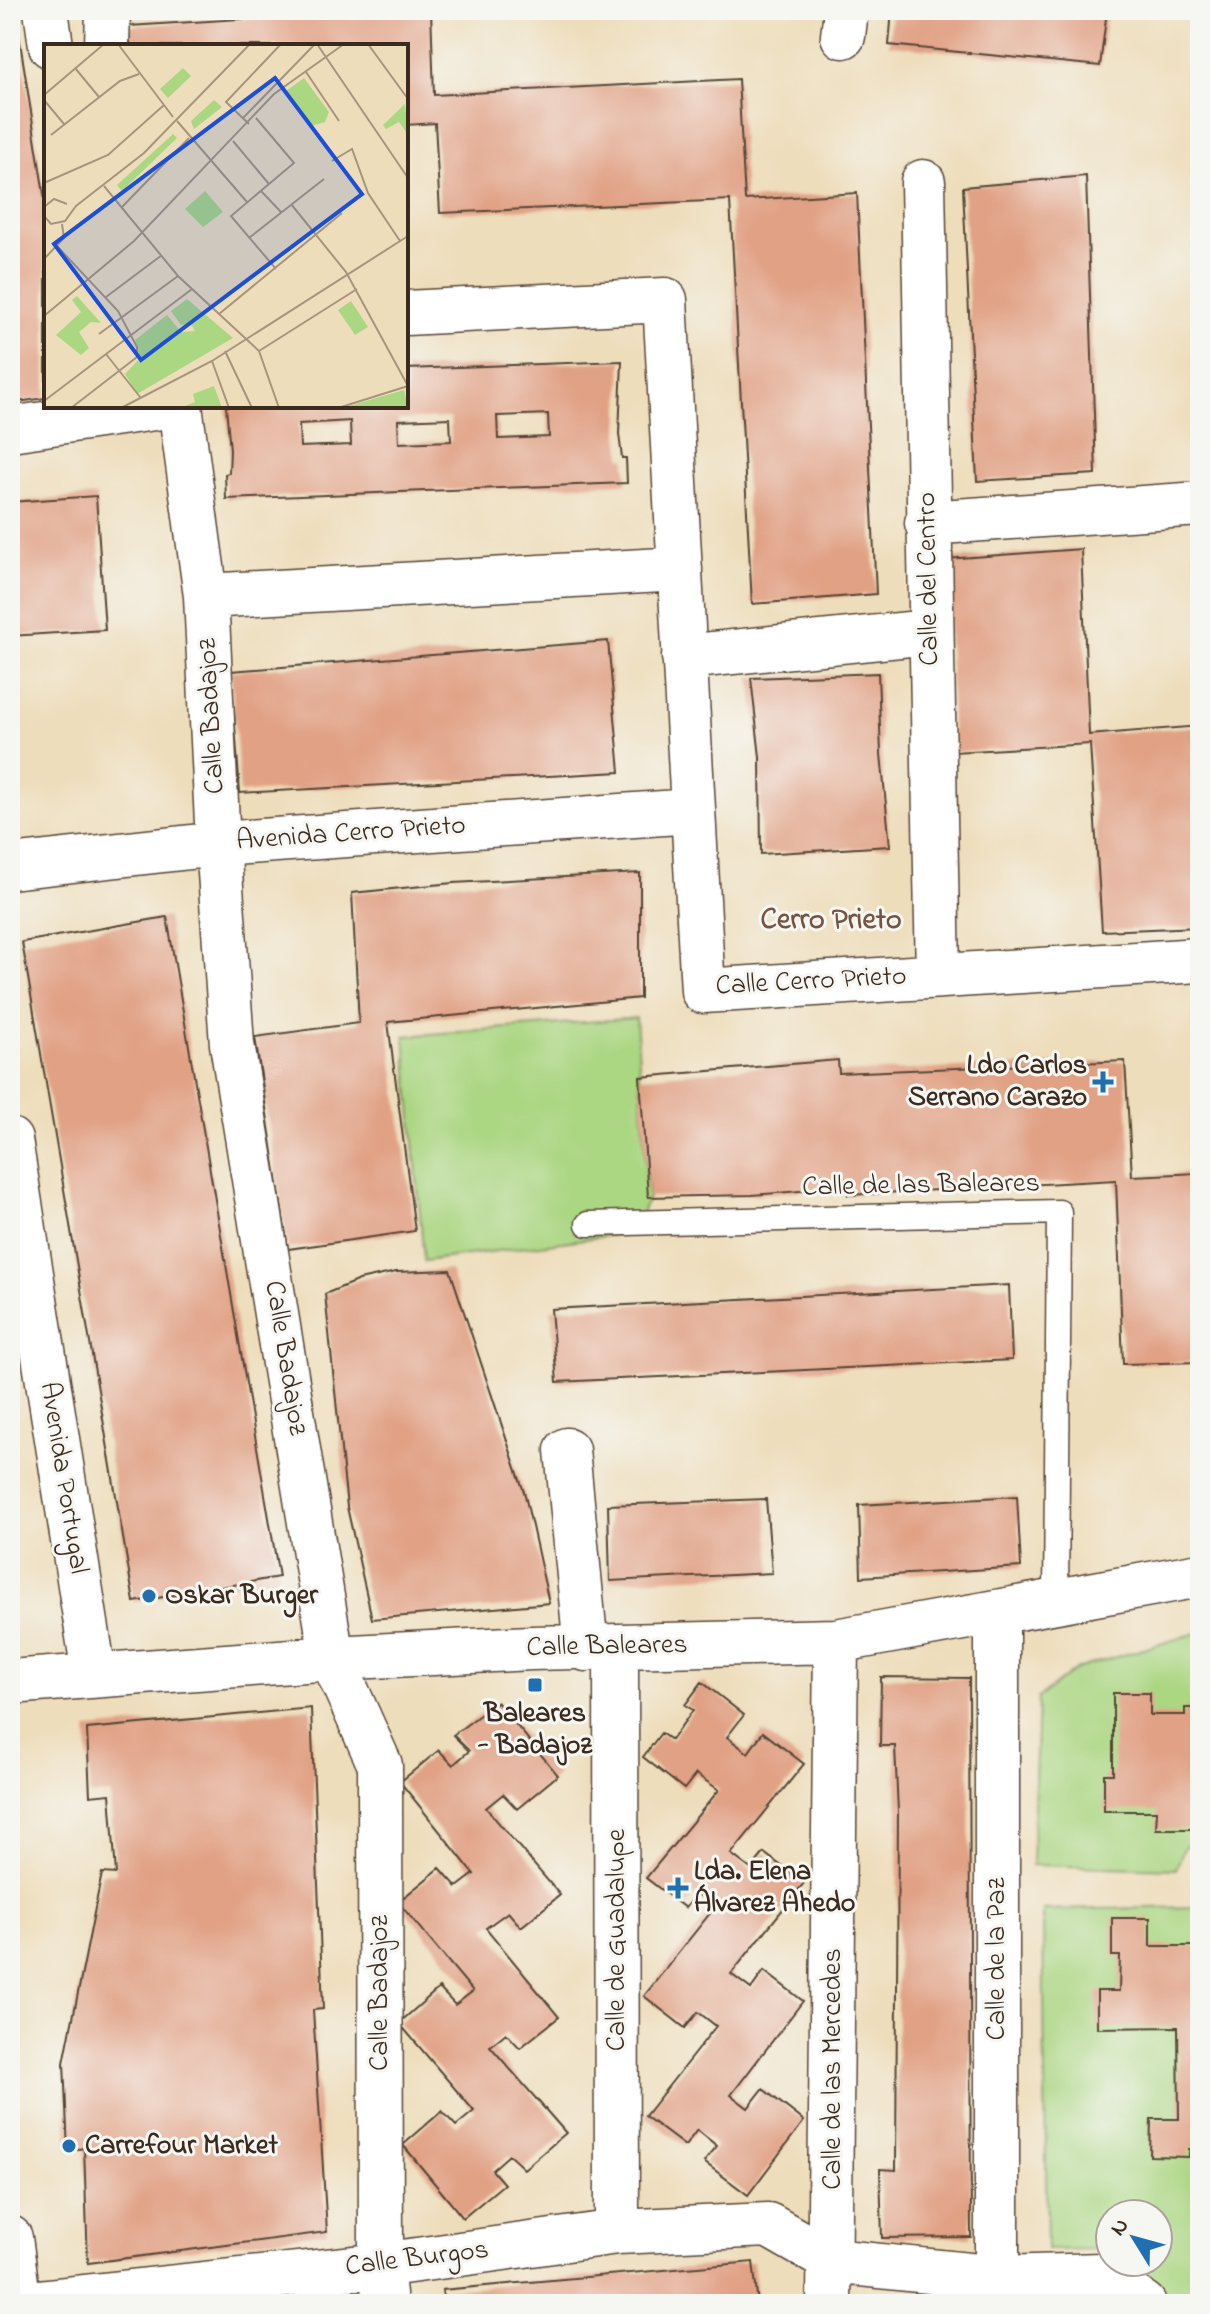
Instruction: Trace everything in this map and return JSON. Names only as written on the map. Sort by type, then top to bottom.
[{"type":"street","points":[[46,10],[51,44]]},
{"type":"street","points":[[107,44],[108,10]]},
{"type":"street","name":"Calle del Centro","points":[[923,182],[929,632],[938,976]]},
{"type":"street","points":[[206,596],[680,569],[665,300],[408,313]]},
{"type":"street","points":[[10,429],[105,410],[136,408]]},
{"type":"street","name":"Calle Badajoz","points":[[180,408],[206,596],[232,1044],[332,1658],[380,1765],[383,2284]]},
{"type":"street","points":[[927,523],[1200,504]]},
{"type":"street","name":"Calle Cerro Prieto","points":[[680,569],[703,991],[1200,960]]},
{"type":"street","points":[[684,657],[929,632]]},
{"type":"street","name":"Avenida Cerro Prieto","points":[[10,867],[218,844],[692,811]]},
{"type":"street","name":"Avenida Portugal","points":[[10,1140],[94,1674]]},
{"type":"street","name":"Calle de Guadalupe","points":[[567,1450],[601,1648],[617,2232]]},
{"type":"street","name":"Calle Baleares","points":[[10,1682],[332,1658],[836,1641],[1200,1575]]},
{"type":"street","name":"Calle de la Paz","points":[[997,1614],[998,2291]]},
{"type":"street","name":"Calle de las Mercedes","points":[[829,2304],[836,1641]]},
{"type":"street","name":"Calle Burgos","points":[[19,2304],[383,2284],[617,2232],[768,2225],[831,2261]]},
{"type":"street","points":[[10,2238],[19,2304]]},
{"type":"street","points":[[831,2261],[998,2291],[1102,2275],[1144,2304]]},
{"type":"lane","name":"Calle de las Baleares","points":[[588,1224],[1059,1212],[1056,1602]]},
{"type":"green space","points":[[636,1018],[648,1197],[635,1232],[424,1261],[405,1036]]},
{"type":"green space","points":[[1200,1632],[1200,1830],[1184,1848],[1176,1869],[1032,1865],[1038,1698],[1076,1669]]},
{"type":"green space","points":[[1200,1907],[1200,2304],[1181,2304],[1144,2278],[1174,2278],[1174,2198],[1094,2198],[1094,2249],[1047,2250],[1043,1910]]},
{"type":"building","points":[[10,10],[15,10],[44,194],[44,398],[10,403]]},
{"type":"building","points":[[384,10],[431,10],[434,95],[738,79],[745,200],[857,193],[876,594],[752,604],[730,200],[440,213],[435,123],[408,125],[408,44],[130,44],[129,26]]},
{"type":"building","points":[[892,10],[1107,10],[1100,66],[889,45]]},
{"type":"building","points":[[1086,176],[1096,474],[977,481],[963,187]]},
{"type":"building","points":[[622,361],[619,434],[622,458],[626,458],[627,483],[226,499],[225,474],[229,473],[226,408],[408,408],[408,369]],"holes":[[[548,414],[549,437],[498,439],[497,416]],[[450,418],[451,441],[399,443],[398,420]],[[350,421],[351,445],[300,447],[299,424]]]},
{"type":"building","points":[[96,496],[105,630],[10,636],[10,502]]},
{"type":"building","points":[[1081,549],[1089,735],[1200,726],[1200,927],[1102,931],[1090,744],[953,752],[946,559]]},
{"type":"building","points":[[608,641],[620,772],[240,793],[231,671]]},
{"type":"building","points":[[878,673],[881,754],[890,846],[761,854],[760,757],[751,678]]},
{"type":"building","points":[[640,873],[640,998],[388,1022],[415,1231],[288,1249],[255,1037],[359,1023],[352,893],[453,883]]},
{"type":"building","points":[[167,917],[279,1577],[134,1602],[22,942]]},
{"type":"building","points":[[838,1060],[839,1073],[1125,1061],[1132,1176],[1200,1173],[1200,1362],[1123,1364],[1116,1180],[848,1195],[847,1187],[752,1195],[648,1197],[640,1077]]},
{"type":"building","points":[[450,1270],[525,1495],[549,1603],[372,1619],[347,1507],[325,1294],[359,1280],[396,1272]]},
{"type":"building","points":[[1009,1285],[1012,1360],[557,1382],[551,1309]]},
{"type":"building","points":[[1017,1496],[1021,1567],[861,1577],[859,1505]]},
{"type":"building","points":[[766,1499],[772,1573],[610,1581],[608,1505]]},
{"type":"building","points":[[881,1677],[969,1678],[971,2237],[882,2238],[880,2169],[896,2170],[898,1812],[895,1746],[880,1746]]},
{"type":"building","points":[[702,1682],[744,1715],[727,1737],[748,1753],[763,1732],[804,1764],[731,1854],[751,1869],[764,1853],[804,1883],[731,1974],[751,1989],[764,1971],[803,2001],[731,2095],[748,2108],[763,2089],[804,2121],[748,2195],[704,2162],[717,2146],[697,2130],[685,2146],[645,2116],[716,2026],[698,2012],[685,2028],[644,1996],[715,1907],[696,1893],[685,1908],[646,1878],[719,1790],[696,1774],[684,1789],[643,1757],[661,1733],[671,1740],[693,1710],[685,1705]]},
{"type":"building","points":[[1113,1693],[1150,1693],[1150,1715],[1185,1715],[1185,1708],[1200,1708],[1200,1745],[1195,1745],[1195,1829],[1156,1829],[1157,1811],[1104,1811],[1104,1774],[1113,1774]]},
{"type":"building","points":[[497,1702],[558,1775],[517,1809],[503,1794],[486,1808],[560,1895],[521,1927],[508,1912],[486,1928],[559,2017],[520,2048],[506,2033],[490,2046],[566,2133],[524,2169],[509,2155],[492,2170],[504,2184],[463,2218],[403,2145],[442,2111],[456,2126],[474,2111],[399,2023],[439,1988],[455,2005],[473,1991],[398,1902],[440,1868],[457,1887],[474,1874],[400,1782],[439,1750],[453,1765],[469,1751],[453,1735]]},
{"type":"building","points":[[311,1708],[323,2009],[313,2010],[327,2232],[88,2263],[84,2148],[68,2151],[64,2063],[102,1873],[116,1874],[110,1794],[90,1796],[87,1729]]},
{"type":"building","points":[[1112,1918],[1150,1918],[1150,1946],[1200,1946],[1200,2149],[1189,2149],[1189,2157],[1150,2156],[1151,2119],[1179,2119],[1178,2027],[1097,2028],[1097,1991],[1119,1991],[1120,1956],[1112,1956]]},
{"type":"building","points":[[1197,2255],[1200,2255],[1200,2292],[1197,2292]]},
{"type":"building","points":[[753,2262],[758,2304],[444,2304],[442,2290]]},
{"type":"building","points":[[336,2292],[338,2304],[277,2304],[277,2302]]},
{"type":"place","name":"Ldo Carlos Serrano Carazo","points":[[1103,1082]]},
{"type":"place","name":"Oskar Burger","points":[[149,1596]]},
{"type":"place","name":"Baleares - Badajoz","points":[[535,1685]]},
{"type":"place","name":"Lda. Elena Álvarez Ahedo","points":[[678,1888]]},
{"type":"place","name":"Carrefour Market","points":[[69,2146]]},
{"type":"district","name":"Cerro Prieto","points":[[831,921]]}]
